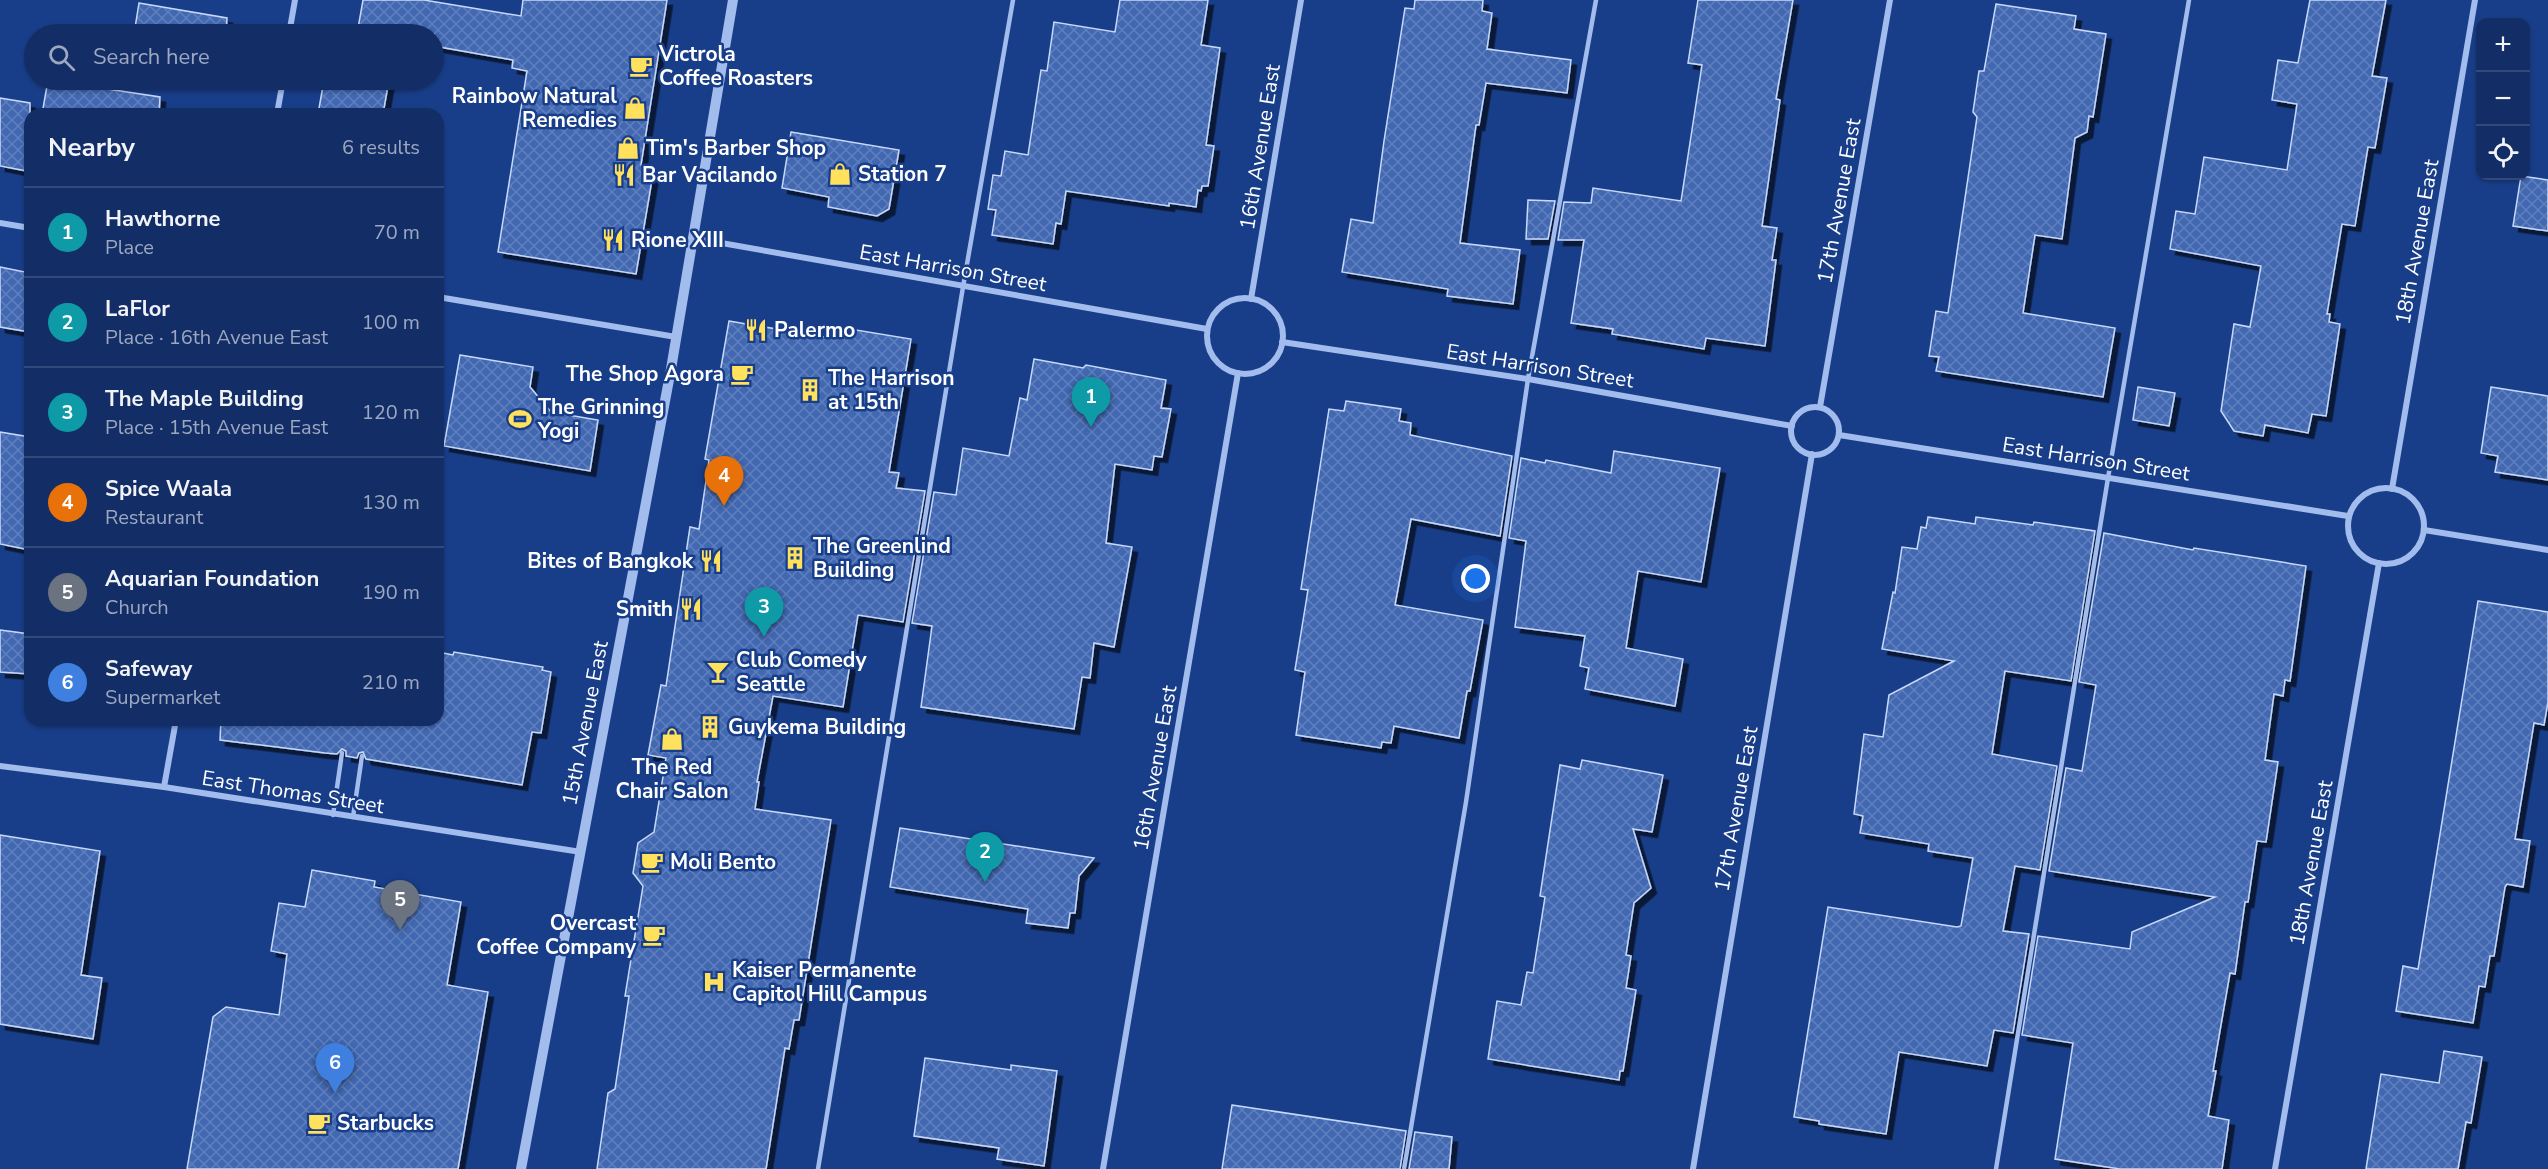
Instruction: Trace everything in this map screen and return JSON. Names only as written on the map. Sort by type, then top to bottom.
[{"type":"street","points":[[291,24],[295,0]]},
{"type":"street","name":"15th Avenue East","points":[[521,1169],[676,337],[733,0]]},
{"type":"street","name":"16th Avenue East","points":[[1251,299],[1301,0]]},
{"type":"street","name":"17th Avenue East","points":[[1820,407],[1890,0]]},
{"type":"street","name":"18th Avenue East","points":[[2392,489],[2475,0]]},
{"type":"street","points":[[278,108],[281,90]]},
{"type":"street","points":[[0,223],[24,227]]},
{"type":"street","name":"East Harrison Street","points":[[693,238],[1208,329]]},
{"type":"street","points":[[444,298],[676,337]]},
{"type":"street","points":[[1251,299],[1267,305],[1276,313],[1282,325],[1282,342],[1275,360],[1265,369],[1254,373],[1238,373],[1218,364],[1207,341],[1208,329],[1212,317],[1220,307],[1231,300],[1251,299]]},
{"type":"street","name":"East Harrison Street","points":[[1282,342],[1528,379],[1792,426]]},
{"type":"street","name":"16th Avenue East","points":[[1103,1169],[1238,373]]},
{"type":"street","points":[[1808,407],[1820,407],[1836,419],[1839,435],[1830,450],[1812,454],[1796,446],[1792,438],[1792,426],[1801,411],[1808,407]]},
{"type":"street","name":"East Harrison Street","points":[[1839,435],[2348,516]]},
{"type":"street","name":"17th Avenue East","points":[[1693,1169],[1812,454]]},
{"type":"street","points":[[2392,489],[2410,496],[2418,505],[2423,517],[2424,530],[2421,542],[2403,560],[2379,563],[2357,551],[2350,541],[2348,516],[2362,496],[2373,490],[2392,489]]},
{"type":"street","points":[[2424,530],[2548,550]]},
{"type":"street","name":"18th Avenue East","points":[[2276,1169],[2379,563]]},
{"type":"street","points":[[164,788],[175,726]]},
{"type":"street","name":"East Thomas Street","points":[[0,766],[164,788],[581,852]]},
{"type":"lane","points":[[818,1169],[963,286],[1013,0]]},
{"type":"lane","points":[[1404,1169],[1464,812],[1528,379],[1596,0]]},
{"type":"lane","points":[[1996,1169],[2108,478],[2189,0]]},
{"type":"lane","points":[[333,815],[342,753]]},
{"type":"lane","points":[[353,817],[362,756]]},
{"type":"building","points":[[363,0],[424,0],[521,16],[523,0],[667,0],[641,165],[654,168],[636,274],[498,252],[527,71],[512,68],[513,60],[444,48],[444,24],[359,24]]},
{"type":"building","points":[[1120,0],[1208,0],[1201,45],[1220,48],[1206,145],[1214,146],[1208,186],[1202,186],[1201,191],[1198,190],[1196,207],[1169,203],[1169,206],[1066,191],[1061,224],[1056,223],[1053,244],[992,235],[996,210],[988,209],[993,175],[1001,176],[1005,151],[1028,155],[1041,70],[1047,71],[1054,22],[1115,32]]},
{"type":"building","points":[[1415,0],[1483,0],[1482,11],[1492,13],[1487,49],[1571,60],[1567,93],[1486,83],[1479,125],[1476,125],[1460,243],[1520,250],[1513,304],[1447,296],[1448,289],[1342,272],[1351,219],[1373,223],[1405,8],[1414,9]]},
{"type":"building","points":[[1698,0],[1793,0],[1776,99],[1780,100],[1762,226],[1777,228],[1772,260],[1776,260],[1765,346],[1706,338],[1704,349],[1612,334],[1613,329],[1571,323],[1584,240],[1558,240],[1564,202],[1591,203],[1593,188],[1681,201],[1702,65],[1688,63]]},
{"type":"building","points":[[2310,0],[2386,0],[2372,76],[2387,78],[2375,148],[2368,147],[2355,226],[2342,224],[2327,314],[2330,314],[2329,322],[2340,324],[2326,416],[2312,414],[2308,433],[2265,425],[2263,436],[2234,431],[2221,411],[2234,324],[2250,327],[2261,266],[2170,249],[2176,211],[2195,214],[2204,157],[2287,170],[2297,104],[2272,100],[2278,60],[2298,63]]},
{"type":"building","points":[[139,3],[227,18],[227,24],[136,24]]},
{"type":"building","points":[[1996,4],[2076,16],[2074,29],[2106,34],[2093,117],[2089,116],[2087,132],[2075,138],[2062,239],[2035,235],[2023,313],[2115,328],[2103,397],[1936,371],[1939,357],[1929,356],[1936,311],[1948,313],[1977,117],[1973,112],[1979,71],[1984,71]]},
{"type":"building","points":[[46,90],[114,90],[160,97],[159,108],[43,108]]},
{"type":"building","points":[[322,90],[387,90],[384,108],[319,108]]},
{"type":"building","points":[[0,98],[30,103],[30,108],[24,108],[24,170],[0,166]]},
{"type":"building","name":"Station 7","points":[[791,132],[899,150],[889,209],[877,216],[828,207],[829,197],[782,188]]},
{"type":"building","points":[[2530,177],[2548,180],[2548,231],[2513,226],[2520,180],[2530,180]]},
{"type":"building","points":[[1528,200],[1555,201],[1548,239],[1526,239]]},
{"type":"building","points":[[0,267],[24,272],[24,331],[0,327]]},
{"type":"building","points":[[729,321],[830,338],[832,326],[911,339],[889,472],[899,473],[896,488],[925,491],[903,622],[858,615],[843,707],[773,696],[757,782],[759,782],[755,809],[831,820],[799,1020],[794,1020],[789,1049],[785,1048],[766,1169],[597,1169],[608,1093],[615,1089],[629,996],[625,996],[643,886],[633,873],[638,843],[654,832],[666,758],[648,755],[661,685],[666,686],[690,527],[699,529],[709,460],[705,459]]},
{"type":"building","points":[[460,355],[533,367],[530,387],[551,412],[598,420],[590,471],[444,446]]},
{"type":"building","points":[[1034,359],[1083,368],[1086,365],[1166,380],[1161,408],[1171,409],[1162,457],[1154,456],[1152,470],[1115,464],[1106,543],[1132,547],[1114,647],[1094,643],[1090,678],[1082,677],[1074,729],[921,707],[932,626],[912,623],[934,492],[956,495],[963,448],[1009,456],[1020,398],[1027,400]]},
{"type":"building","points":[[2138,387],[2175,393],[2169,426],[2133,420]]},
{"type":"building","points":[[2491,387],[2548,396],[2548,480],[2495,472],[2498,456],[2481,453]]},
{"type":"building","points":[[1346,401],[1401,409],[1399,421],[1411,423],[1410,435],[1512,456],[1500,536],[1411,519],[1395,605],[1483,620],[1459,738],[1394,726],[1391,743],[1382,742],[1381,748],[1296,735],[1305,672],[1295,670],[1308,590],[1301,589],[1329,409],[1344,411]]},
{"type":"building","points":[[0,432],[24,436],[24,549],[0,544]]},
{"type":"building","points":[[1614,451],[1720,468],[1701,582],[1638,571],[1626,648],[1683,659],[1675,706],[1585,689],[1589,668],[1580,666],[1585,636],[1515,627],[1526,541],[1509,538],[1521,458],[1545,463],[1546,460],[1611,473]]},
{"type":"building","points":[[1928,517],[1975,524],[1976,517],[2033,525],[2034,522],[2095,531],[2071,681],[2005,671],[1992,754],[2057,766],[2040,870],[2015,866],[2003,931],[2029,934],[2013,1033],[1994,1030],[1987,1066],[1899,1052],[1886,1134],[1819,1124],[1819,1121],[1794,1117],[1828,907],[1961,926],[1973,858],[1928,851],[1929,844],[1860,833],[1863,816],[1854,814],[1864,734],[1883,737],[1889,695],[1954,661],[1882,649],[1893,592],[1895,593],[1902,547],[1917,549],[1921,527],[1926,528]]},
{"type":"building","points":[[2104,533],[2193,550],[2194,548],[2306,566],[2290,681],[2285,680],[2283,696],[2274,694],[2265,760],[2278,762],[2266,842],[2257,841],[2248,902],[2245,902],[2235,974],[2230,973],[2213,1071],[2216,1071],[2208,1116],[2229,1120],[2222,1169],[2120,1169],[2055,1159],[2073,1043],[2022,1035],[2038,936],[2130,949],[2132,932],[2215,897],[2049,871],[2066,768],[2082,771],[2096,685],[2079,682]]},
{"type":"building","points":[[2478,601],[2548,612],[2548,702],[2544,725],[2534,723],[2515,839],[2530,841],[2523,887],[2507,884],[2505,887],[2494,956],[2490,956],[2485,987],[2479,986],[2473,1023],[2396,1011],[2403,966],[2418,969]]},
{"type":"building","points":[[0,630],[24,633],[24,674],[0,672]]},
{"type":"building","points":[[454,652],[543,667],[542,670],[551,672],[541,733],[532,732],[522,785],[366,759],[363,752],[359,753],[357,758],[346,756],[346,751],[342,749],[337,754],[220,740],[221,726],[444,726],[444,653],[453,655]]},
{"type":"building","points":[[1582,760],[1663,775],[1652,832],[1633,829],[1651,888],[1634,903],[1626,955],[1631,956],[1626,988],[1636,990],[1623,1071],[1620,1071],[1619,1080],[1488,1059],[1497,1001],[1521,1005],[1527,972],[1533,973],[1545,897],[1540,896],[1560,765],[1580,769]]},
{"type":"building","points":[[900,828],[1094,858],[1079,876],[1075,913],[1070,913],[1068,928],[1026,923],[1028,909],[890,887]]},
{"type":"building","points":[[0,835],[100,851],[81,975],[102,978],[93,1039],[0,1024]]},
{"type":"building","points":[[312,870],[375,881],[374,887],[461,902],[447,985],[488,992],[458,1169],[187,1169],[213,1017],[226,1007],[279,1015],[287,954],[271,951],[279,903],[305,907]]},
{"type":"building","points":[[2444,1051],[2482,1057],[2471,1123],[2466,1122],[2458,1169],[2366,1169],[2381,1074],[2439,1083]]},
{"type":"building","points":[[925,1058],[1011,1070],[1011,1065],[1057,1071],[1044,1166],[997,1159],[999,1148],[914,1136]]},
{"type":"building","points":[[1232,1105],[1406,1131],[1400,1169],[1222,1169]]},
{"type":"building","points":[[1415,1132],[1452,1137],[1449,1169],[1409,1169]]},
{"type":"place","name":"Victrola Coffee Roasters","points":[[641,66]]},
{"type":"place","name":"Rainbow Natural Remedies","points":[[635,108]]},
{"type":"place","name":"Tim's Barber Shop","points":[[628,148]]},
{"type":"place","name":"Station 7","points":[[840,174]]},
{"type":"place","name":"Bar Vacilando","points":[[624,175]]},
{"type":"place","name":"Rione XIII","points":[[613,240]]},
{"type":"place","name":"Palermo","points":[[756,330]]},
{"type":"place","name":"The Shop Agora","points":[[742,374]]},
{"type":"place","name":"The Harrison at 15th","points":[[810,390]]},
{"type":"place","name":"The Grinning Yogi","points":[[520,419]]},
{"type":"place","name":"Hawthorne","points":[[1091,427]]},
{"type":"place","name":"Spice Waala","points":[[724,506]]},
{"type":"place","name":"The Greenlind Building","points":[[795,558]]},
{"type":"place","name":"Bites of Bangkok","points":[[711,561]]},
{"type":"place","name":"Smith","points":[[691,609]]},
{"type":"place","name":"The Maple Building","points":[[764,637]]},
{"type":"place","name":"Club Comedy Seattle","points":[[718,672]]},
{"type":"place","name":"Guykema Building","points":[[710,727]]},
{"type":"place","name":"The Red Chair Salon","points":[[672,739]]},
{"type":"place","name":"Moli Bento","points":[[652,862]]},
{"type":"place","name":"LaFlor","points":[[985,882]]},
{"type":"place","name":"Aquarian Foundation","points":[[400,930]]},
{"type":"place","name":"Overcast Coffee Company","points":[[654,935]]},
{"type":"place","name":"Kaiser Permanente Capitol Hill Campus","points":[[714,982]]},
{"type":"place","name":"Safeway","points":[[335,1093]]},
{"type":"place","name":"Starbucks","points":[[319,1123]]}]
